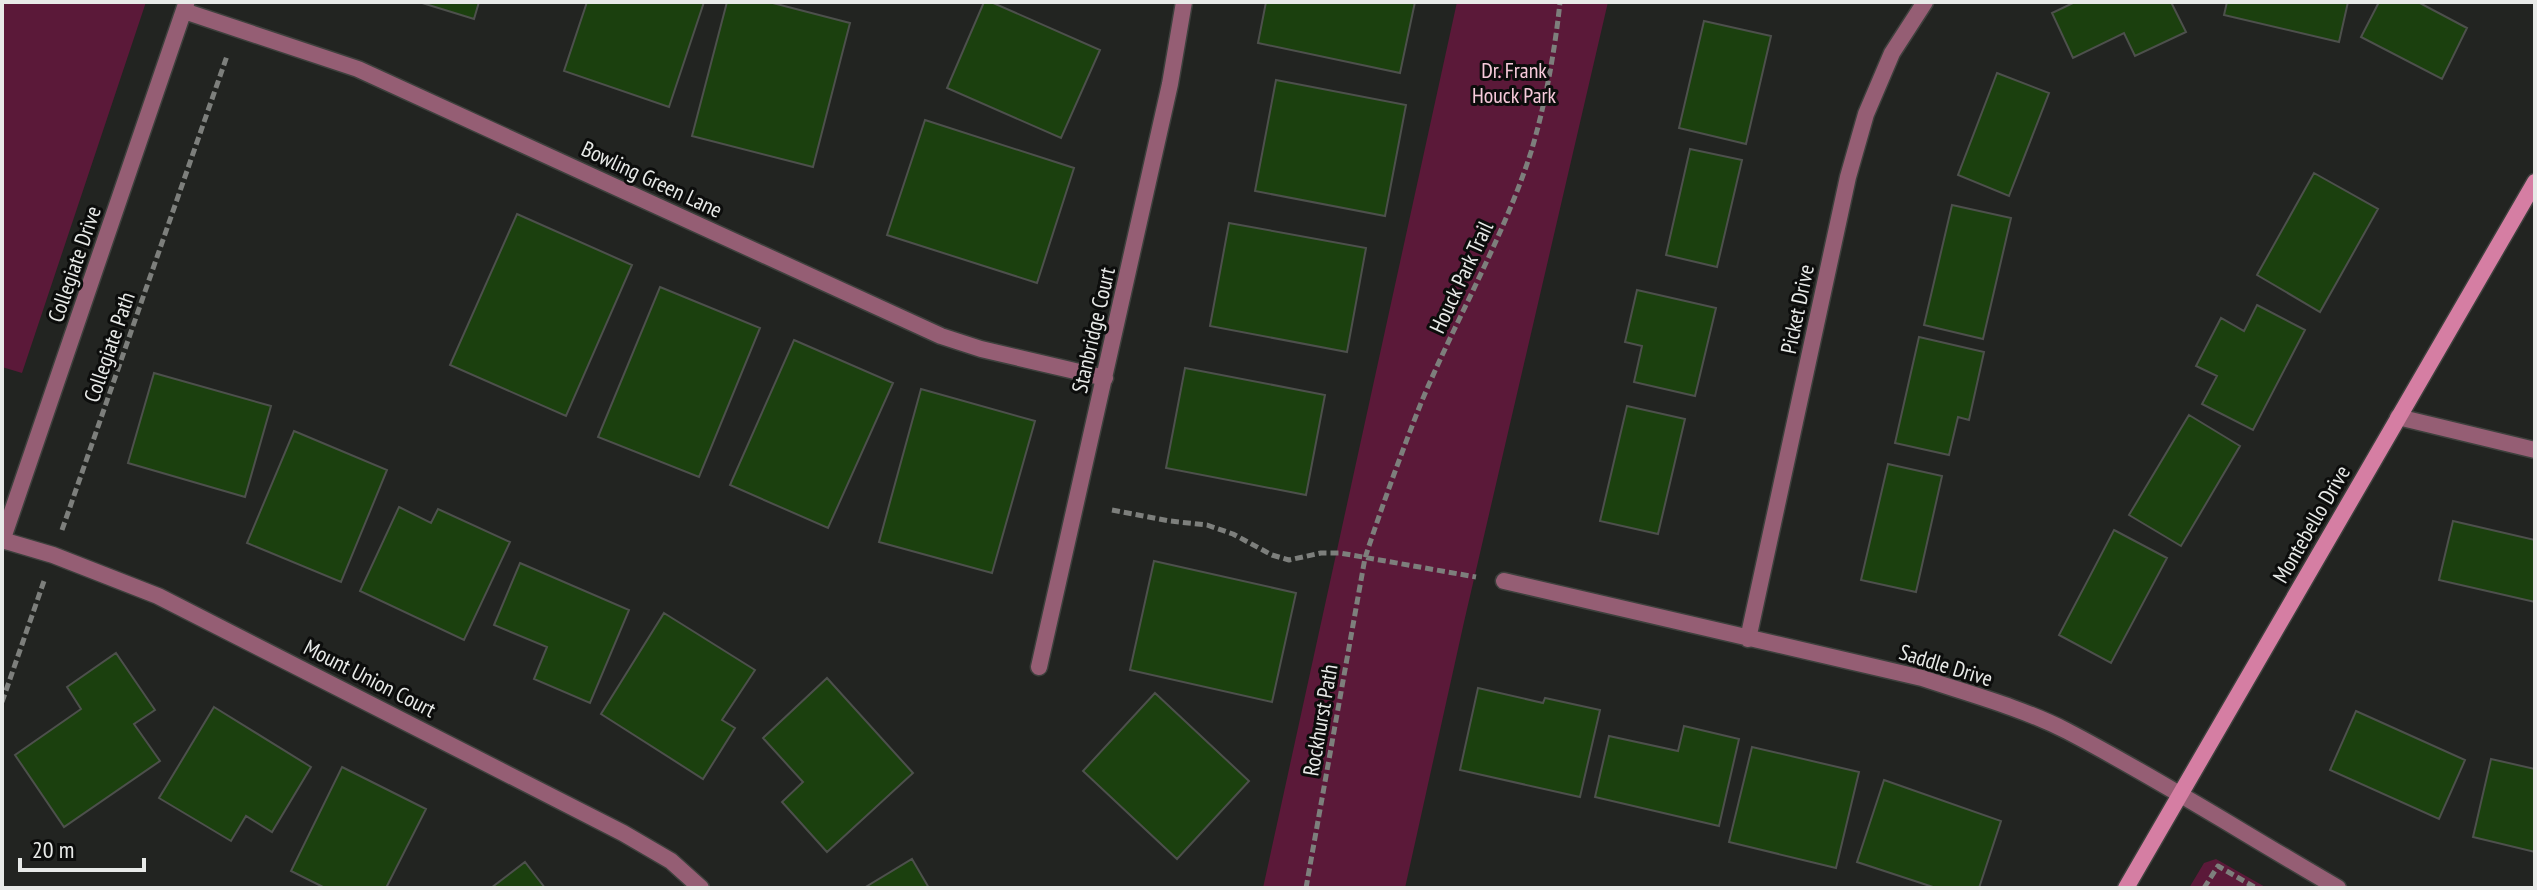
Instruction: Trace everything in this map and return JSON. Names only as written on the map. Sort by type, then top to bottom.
[{"type":"street","name":"Stanbridge Court","points":[[1039,667],[1170,84],[1184,2]]},
{"type":"street","name":"Picket Drive","points":[[1748,639],[1848,177],[1866,114],[1892,53],[1925,2]]},
{"type":"street","name":"Bowling Green Lane","points":[[185,6],[358,69],[941,336],[994,353],[1105,378]]},
{"type":"street","name":"Collegiate Drive","points":[[2,540],[185,6]]},
{"type":"street","name":"Montebello Drive","points":[[2126,888],[2535,182]]},
{"type":"street","points":[[2398,417],[2535,450]]},
{"type":"street","name":"Mount Union Court","points":[[2,540],[53,555],[158,596],[623,833],[671,861],[701,888]]},
{"type":"street","name":"Saddle Drive","points":[[1504,581],[1922,678],[1981,697],[2065,730],[2338,888]]},
{"type":"path","name":"Houck Park Trail","points":[[1365,558],[1422,402],[1504,222],[1531,150],[1556,40],[1560,2]]},
{"type":"path","name":"Collegiate Path","points":[[2,702],[207,118],[236,27]]},
{"type":"path","points":[[1112,510],[1207,525],[1289,560],[1321,553],[1504,581]]},
{"type":"path","name":"Rockhurst Path","points":[[1306,888],[1365,558]]},
{"type":"path","points":[[2204,888],[2218,866],[2256,888]]},
{"type":"green space","points":[[2,2],[146,2],[22,373],[2,367]]},
{"type":"green space","name":"Dr. Frank Houck Park","points":[[1457,2],[1608,2],[1405,888],[1263,888]]},
{"type":"green space","points":[[2216,859],[2267,888],[2189,888],[2204,863]]},
{"type":"building","points":[[419,2],[479,2],[474,19]]},
{"type":"building","points":[[587,2],[704,2],[669,107],[564,71]]},
{"type":"building","points":[[727,2],[769,2],[850,23],[813,167],[692,136]]},
{"type":"building","points":[[984,2],[991,2],[1100,50],[1061,138],[947,88]]},
{"type":"building","points":[[1266,2],[1415,2],[1400,73],[1258,43]]},
{"type":"building","points":[[2075,2],[2171,2],[2186,32],[2135,56],[2124,33],[2073,58],[2052,13]]},
{"type":"building","points":[[2227,2],[2348,2],[2339,42],[2224,15]]},
{"type":"building","points":[[2379,2],[2418,2],[2467,28],[2442,79],[2361,37]]},
{"type":"building","points":[[1704,21],[1771,36],[1746,144],[1679,128]]},
{"type":"building","points":[[1997,73],[2049,93],[2009,196],[1958,175]]},
{"type":"building","points":[[1276,80],[1406,105],[1385,216],[1255,191]]},
{"type":"building","points":[[925,120],[1074,168],[1037,283],[887,235]]},
{"type":"building","points":[[1690,149],[1742,160],[1717,267],[1666,255]]},
{"type":"building","points":[[2314,173],[2378,209],[2320,312],[2257,275]]},
{"type":"building","points":[[1952,205],[2011,218],[1983,339],[1924,325]]},
{"type":"building","points":[[517,214],[632,265],[566,416],[450,365]]},
{"type":"building","points":[[1229,223],[1366,248],[1347,352],[1210,326]]},
{"type":"building","points":[[660,287],[760,328],[699,477],[598,437]]},
{"type":"building","points":[[1637,290],[1716,308],[1695,396],[1634,382],[1642,346],[1625,342]]},
{"type":"building","points":[[2257,305],[2305,330],[2253,430],[2202,404],[2217,376],[2196,366],[2221,318],[2244,331]]},
{"type":"building","points":[[1919,337],[1984,352],[1969,420],[1958,417],[1949,455],[1895,443]]},
{"type":"building","points":[[794,340],[893,383],[828,528],[730,485]]},
{"type":"building","points":[[1185,368],[1325,395],[1306,495],[1166,468]]},
{"type":"building","points":[[154,373],[271,406],[245,497],[128,463]]},
{"type":"building","points":[[921,389],[1035,421],[992,573],[879,542]]},
{"type":"building","points":[[1627,406],[1685,419],[1658,534],[1600,521]]},
{"type":"building","points":[[2189,415],[2240,446],[2181,546],[2129,515]]},
{"type":"building","points":[[294,431],[387,470],[341,582],[247,543]]},
{"type":"building","points":[[1888,464],[1942,476],[1916,592],[1861,580]]},
{"type":"building","points":[[399,507],[431,523],[438,509],[510,542],[464,640],[360,591]]},
{"type":"building","points":[[2453,521],[2535,540],[2535,602],[2439,580]]},
{"type":"building","points":[[2114,530],[2167,558],[2111,663],[2059,635]]},
{"type":"building","points":[[1154,561],[1296,593],[1272,702],[1130,670]]},
{"type":"building","points":[[520,563],[629,610],[590,703],[534,679],[547,647],[494,625]]},
{"type":"building","points":[[664,613],[755,670],[722,720],[735,728],[703,779],[601,714]]},
{"type":"building","points":[[116,653],[155,710],[134,724],[160,761],[64,827],[15,755],[81,709],[67,687]]},
{"type":"building","points":[[827,678],[913,773],[827,852],[782,802],[803,782],[763,738]]},
{"type":"building","points":[[1478,688],[1543,703],[1545,698],[1600,710],[1580,797],[1460,770]]},
{"type":"building","points":[[1155,693],[1249,781],[1177,859],[1083,771]]},
{"type":"building","points":[[214,707],[311,767],[272,832],[246,816],[231,841],[159,798]]},
{"type":"building","points":[[2356,711],[2465,760],[2439,819],[2330,770]]},
{"type":"building","points":[[1684,726],[1739,739],[1719,826],[1595,797],[1609,736],[1678,751]]},
{"type":"building","points":[[1752,747],[1859,772],[1836,868],[1729,842]]},
{"type":"building","points":[[2491,759],[2535,769],[2535,852],[2473,837]]},
{"type":"building","points":[[342,767],[426,809],[386,888],[325,888],[291,871]]},
{"type":"building","points":[[1884,780],[2001,821],[1979,888],[1936,888],[1857,862]]},
{"type":"building","points":[[912,859],[929,888],[864,888]]},
{"type":"building","points":[[525,862],[545,888],[491,888]]}]
